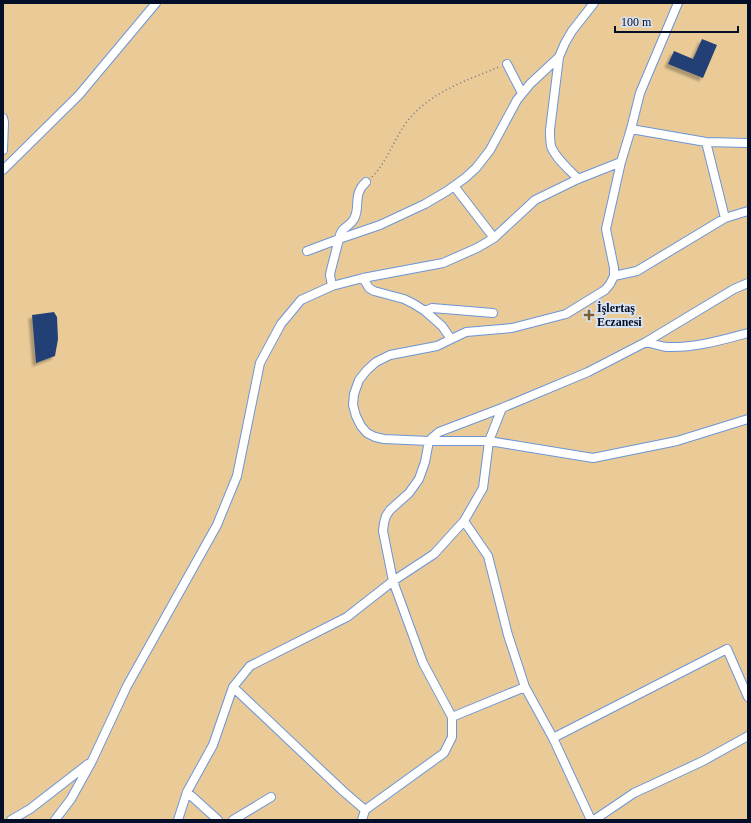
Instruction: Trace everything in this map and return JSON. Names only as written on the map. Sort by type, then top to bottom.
[{"type":"street","points":[[3,170],[79,95],[156,3]]},
{"type":"street","points":[[578,179],[555,154],[550,139],[550,130],[559,57],[572,31],[594,3]]},
{"type":"street","points":[[678,3],[640,93],[621,162],[606,229],[614,268],[614,276],[610,284],[605,290],[566,314],[512,328],[466,332],[437,346],[390,355],[376,362],[366,370],[359,380],[354,394],[353,405],[356,416],[361,426],[367,433],[384,439],[489,441],[593,458],[677,441],[748,419]]},
{"type":"street","points":[[307,251],[380,225],[425,204],[454,186],[483,160],[522,93],[559,57]]},
{"type":"street","points":[[507,64],[522,93]]},
{"type":"street","points":[[3,118],[3,150]]},
{"type":"street","points":[[631,129],[706,142],[748,143]]},
{"type":"street","points":[[706,142],[725,218]]},
{"type":"street","points":[[55,820],[71,799],[92,761],[127,686],[217,525],[237,476],[260,363],[281,324],[301,300],[332,286],[363,278],[444,263],[477,248],[494,238],[536,200],[578,179],[621,162]]},
{"type":"street","points":[[332,286],[331,270],[340,233],[355,218],[358,195],[360,189],[366,182]]},
{"type":"street","points":[[454,186],[494,238]]},
{"type":"street","points":[[614,276],[637,271],[725,218],[748,211]]},
{"type":"street","points":[[363,278],[369,288],[374,291],[404,299],[425,310],[442,326],[450,339]]},
{"type":"street","points":[[362,820],[364,810],[444,753],[452,737],[452,717],[423,663],[393,581],[383,531],[386,516],[390,510],[410,493],[419,479],[430,441],[439,432],[502,408],[588,372],[646,342],[734,289],[748,283]]},
{"type":"street","points":[[425,310],[432,308],[493,313]]},
{"type":"street","points":[[646,342],[666,347],[687,346],[719,341],[748,333]]},
{"type":"street","points":[[178,820],[187,792],[213,746],[233,687],[250,666],[346,617],[393,581],[434,554],[464,521],[483,488],[489,441],[502,408]]},
{"type":"street","points":[[464,521],[488,556],[508,635],[525,687],[553,738],[593,820],[634,793],[703,761],[748,736]]},
{"type":"street","points":[[553,738],[727,648],[748,696]]},
{"type":"street","points":[[233,687],[364,810]]},
{"type":"street","points":[[452,717],[525,687]]},
{"type":"street","points":[[11,820],[30,809],[92,761]]},
{"type":"street","points":[[187,792],[218,820]]},
{"type":"street","points":[[233,820],[271,797]]},
{"type":"path","points":[[366,182],[383,165],[405,124],[423,105],[450,88],[507,64]]},
{"type":"shaded area","points":[[3,3],[748,3],[748,820],[3,820]]},
{"type":"building","points":[[702,39],[717,45],[703,78],[668,64],[674,51],[693,59]]},
{"type":"building","points":[[54,312],[57,317],[58,339],[55,356],[36,363],[32,315]]},
{"type":"place","name":"İşlertaş Eczanesi","points":[[589,315]]}]
